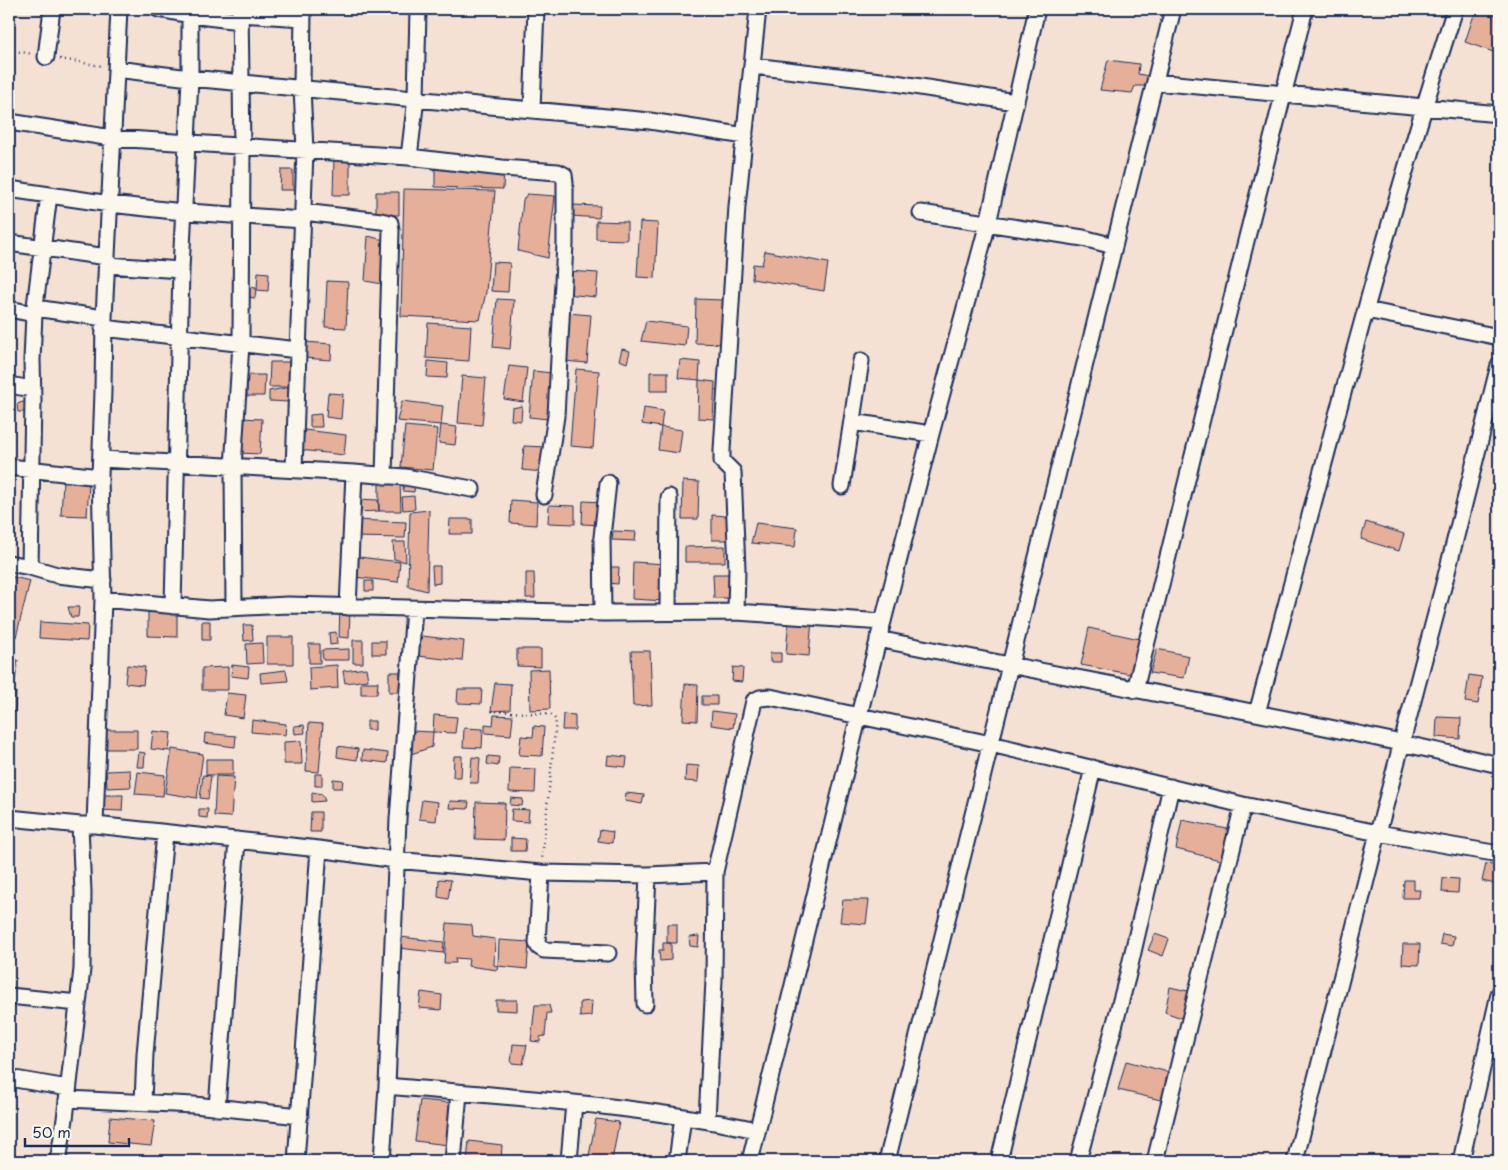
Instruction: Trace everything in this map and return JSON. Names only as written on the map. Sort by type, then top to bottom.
[{"type":"street","points":[[46,57],[52,9]]},
{"type":"street","points":[[95,825],[103,599],[100,477],[104,391],[104,323],[119,9]]},
{"type":"street","points":[[158,9],[240,14],[303,14],[302,88],[305,150],[294,469]]},
{"type":"street","points":[[409,157],[416,98],[418,9]]},
{"type":"street","points":[[532,110],[536,9]]},
{"type":"street","points":[[736,612],[737,569],[733,472],[722,461],[722,450],[737,206],[758,9]]},
{"type":"street","points":[[750,1161],[878,639],[988,223],[1037,9]]},
{"type":"street","points":[[887,1161],[1173,9]]},
{"type":"street","points":[[1134,690],[1305,9]]},
{"type":"street","points":[[1257,713],[1366,310],[1424,106],[1455,9]]},
{"type":"street","points":[[173,606],[174,530],[178,464],[179,337],[190,78],[190,12]]},
{"type":"street","points":[[234,608],[233,467],[241,344],[242,148],[240,14]]},
{"type":"street","points":[[752,66],[888,82],[1015,102]]},
{"type":"street","points":[[116,69],[190,78],[650,121],[745,136]]},
{"type":"street","points":[[1155,82],[1499,114]]},
{"type":"street","points":[[9,122],[112,138],[242,148],[409,157],[502,168],[558,172],[564,175],[565,244],[556,416],[544,495]]},
{"type":"street","points":[[9,188],[110,204],[184,212],[241,216],[303,216],[381,220],[390,223],[392,230],[384,476]]},
{"type":"street","points":[[30,566],[35,311],[49,195]]},
{"type":"street","points":[[921,213],[1083,238],[1114,246]]},
{"type":"street","points":[[9,243],[107,261],[182,270]]},
{"type":"street","points":[[9,309],[35,311],[179,337],[298,350]]},
{"type":"street","points":[[1366,310],[1499,337]]},
{"type":"street","points":[[842,486],[862,361]]},
{"type":"street","points":[[1295,1161],[1499,365]]},
{"type":"street","points":[[9,385],[32,389]]},
{"type":"street","points":[[852,422],[931,434]]},
{"type":"street","points":[[101,459],[354,473],[472,489]]},
{"type":"street","points":[[9,467],[100,477]]},
{"type":"street","points":[[348,607],[354,473]]},
{"type":"street","points":[[603,613],[602,537],[608,483]]},
{"type":"street","points":[[668,611],[669,497]]},
{"type":"street","points":[[9,562],[30,566],[57,575],[103,580]]},
{"type":"street","points":[[103,599],[209,609],[288,605],[603,613],[668,611],[736,612],[883,622]]},
{"type":"street","points":[[382,1161],[387,1086],[395,860],[414,609]]},
{"type":"street","points":[[878,639],[1257,713],[1499,765]]},
{"type":"street","points":[[706,1120],[714,980],[715,872],[754,701],[760,698],[770,697],[991,744],[1244,805],[1378,833],[1499,854]]},
{"type":"street","points":[[999,1161],[1093,768]]},
{"type":"street","points":[[1078,1161],[1127,978],[1171,787]]},
{"type":"street","points":[[1156,1161],[1244,805]]},
{"type":"street","points":[[9,818],[237,840],[395,860],[541,873],[648,875],[715,872]]},
{"type":"street","points":[[58,1161],[82,969],[83,892],[80,825]]},
{"type":"street","points":[[143,1102],[144,1054],[165,833]]},
{"type":"street","points":[[217,1108],[237,840]]},
{"type":"street","points":[[296,1161],[319,849]]},
{"type":"street","points":[[541,873],[539,948],[544,950],[608,953]]},
{"type":"street","points":[[645,1004],[644,961],[648,875]]},
{"type":"street","points":[[1461,1161],[1499,994]]},
{"type":"street","points":[[9,996],[78,1002]]},
{"type":"street","points":[[9,1078],[67,1093],[143,1102],[194,1104],[300,1116]]},
{"type":"street","points":[[387,1086],[574,1103],[706,1120],[757,1130]]},
{"type":"street","points":[[453,1161],[458,1092]]},
{"type":"street","points":[[569,1161],[574,1103]]},
{"type":"street","points":[[677,1161],[682,1117]]},
{"type":"path","points":[[9,50],[116,69]]},
{"type":"path","points":[[491,711],[546,714],[552,715],[556,720],[541,873]]},
{"type":"building","points":[[1476,9],[1499,16],[1499,54],[1465,42]]},
{"type":"building","points":[[1108,60],[1139,64],[1138,74],[1149,76],[1148,86],[1135,86],[1132,93],[1100,90]]},
{"type":"building","points":[[334,158],[350,158],[350,195],[333,195]]},
{"type":"building","points":[[435,169],[504,171],[503,189],[435,187]]},
{"type":"building","points":[[281,170],[293,170],[293,190],[280,190]]},
{"type":"building","points":[[404,189],[495,191],[486,292],[480,320],[401,316]]},
{"type":"building","points":[[376,192],[399,192],[399,215],[376,215]]},
{"type":"building","points":[[527,194],[555,196],[548,258],[518,251],[523,200]]},
{"type":"building","points":[[572,205],[600,206],[599,218],[572,216]]},
{"type":"building","points":[[596,221],[627,222],[627,240],[596,239]]},
{"type":"building","points":[[640,222],[658,223],[655,278],[637,277]]},
{"type":"building","points":[[368,236],[384,240],[383,284],[365,281]]},
{"type":"building","points":[[765,251],[828,263],[824,291],[752,279],[753,264],[762,265]]},
{"type":"building","points":[[493,262],[510,263],[508,292],[491,291]]},
{"type":"building","points":[[568,271],[598,273],[596,297],[566,294]]},
{"type":"building","points":[[258,272],[269,273],[268,291],[257,290]]},
{"type":"building","points":[[327,281],[348,282],[346,328],[325,327]]},
{"type":"building","points":[[248,287],[256,288],[255,298],[247,297]]},
{"type":"building","points":[[497,299],[514,300],[510,349],[493,347]]},
{"type":"building","points":[[696,299],[723,300],[722,344],[695,343]]},
{"type":"building","points":[[567,313],[591,315],[587,363],[563,361]]},
{"type":"building","points":[[646,321],[687,326],[685,346],[641,341]]},
{"type":"building","points":[[428,323],[471,326],[469,361],[426,358]]},
{"type":"building","points":[[305,342],[332,344],[331,360],[304,358]]},
{"type":"building","points":[[622,349],[630,351],[627,363],[619,360]]},
{"type":"building","points":[[680,360],[700,362],[699,380],[678,378]]},
{"type":"building","points":[[428,361],[448,363],[447,378],[427,377]]},
{"type":"building","points":[[270,362],[290,362],[290,387],[269,387]]},
{"type":"building","points":[[509,366],[527,368],[523,402],[504,399]]},
{"type":"building","points":[[576,369],[599,371],[593,448],[570,446]]},
{"type":"building","points":[[533,371],[552,373],[548,419],[529,417]]},
{"type":"building","points":[[650,372],[668,372],[668,391],[650,391]]},
{"type":"building","points":[[247,375],[265,375],[264,396],[247,396]]},
{"type":"building","points":[[462,376],[486,378],[482,425],[458,423]]},
{"type":"building","points":[[699,380],[715,382],[713,419],[698,418]]},
{"type":"building","points":[[290,387],[289,402],[269,401],[269,391]]},
{"type":"building","points":[[328,393],[343,394],[341,419],[326,417]]},
{"type":"building","points":[[26,401],[26,412],[18,412],[17,404]]},
{"type":"building","points":[[402,401],[443,406],[441,425],[397,421]]},
{"type":"building","points":[[522,406],[521,421],[511,420],[512,408]]},
{"type":"building","points":[[644,408],[663,411],[661,427],[642,424]]},
{"type":"building","points":[[321,414],[322,427],[310,427],[310,415]]},
{"type":"building","points":[[240,418],[262,419],[260,454],[239,453]]},
{"type":"building","points":[[441,425],[457,427],[455,445],[439,443]]},
{"type":"building","points":[[405,426],[437,429],[433,470],[401,467]]},
{"type":"building","points":[[661,427],[682,430],[679,453],[658,450]]},
{"type":"building","points":[[305,430],[346,435],[344,455],[300,450]]},
{"type":"building","points":[[524,446],[545,447],[543,472],[522,470]]},
{"type":"building","points":[[404,480],[415,481],[414,492],[403,491]]},
{"type":"building","points":[[63,481],[89,483],[87,516],[61,515]]},
{"type":"building","points":[[379,481],[400,481],[401,511],[379,511]]},
{"type":"building","points":[[683,481],[699,482],[698,519],[682,519]]},
{"type":"building","points":[[414,496],[415,509],[403,510],[402,497]]},
{"type":"building","points":[[357,499],[378,500],[379,511],[356,512]]},
{"type":"building","points":[[511,500],[537,502],[536,525],[510,523]]},
{"type":"building","points":[[583,501],[603,502],[602,525],[582,524]]},
{"type":"building","points":[[549,505],[575,506],[575,524],[548,523]]},
{"type":"building","points":[[429,510],[427,591],[408,586],[410,512]]},
{"type":"building","points":[[712,515],[728,516],[728,540],[712,540]]},
{"type":"building","points":[[450,519],[472,519],[472,534],[449,534]]},
{"type":"building","points":[[354,520],[406,522],[405,538],[354,537]]},
{"type":"building","points":[[1366,522],[1404,534],[1399,551],[1361,539]]},
{"type":"building","points":[[756,523],[797,528],[795,547],[751,543]]},
{"type":"building","points":[[613,531],[636,532],[635,541],[612,540]]},
{"type":"building","points":[[393,542],[405,542],[406,562],[394,559]]},
{"type":"building","points":[[725,546],[725,562],[685,562],[685,547]]},
{"type":"building","points":[[359,557],[400,562],[398,582],[354,577]]},
{"type":"building","points":[[633,562],[666,564],[665,601],[632,599]]},
{"type":"building","points":[[432,566],[440,566],[440,583],[433,584]]},
{"type":"building","points":[[608,567],[619,567],[618,584],[607,583]]},
{"type":"building","points":[[526,573],[534,573],[535,598],[526,598]]},
{"type":"building","points":[[713,574],[732,574],[732,598],[714,598]]},
{"type":"building","points":[[9,576],[30,581],[16,637],[9,635]]},
{"type":"building","points":[[365,581],[373,581],[373,591],[365,591]]},
{"type":"building","points":[[68,607],[79,607],[78,617],[71,617]]},
{"type":"building","points":[[340,609],[350,610],[349,638],[339,637]]},
{"type":"building","points":[[148,610],[177,611],[177,637],[148,636]]},
{"type":"building","points":[[789,617],[812,619],[809,656],[786,654]]},
{"type":"building","points":[[202,621],[210,621],[210,640],[202,640]]},
{"type":"building","points":[[40,622],[88,625],[87,641],[39,638]]},
{"type":"building","points":[[243,625],[252,625],[253,640],[244,641]]},
{"type":"building","points":[[1089,628],[1144,640],[1135,675],[1081,665]]},
{"type":"building","points":[[336,632],[337,644],[330,645],[329,633]]},
{"type":"building","points":[[422,636],[464,641],[462,661],[418,656]]},
{"type":"building","points":[[267,637],[293,637],[293,664],[267,664]]},
{"type":"building","points":[[353,640],[363,640],[363,663],[353,663]]},
{"type":"building","points":[[372,641],[386,641],[386,654],[372,654]]},
{"type":"building","points":[[262,643],[263,663],[247,664],[246,644]]},
{"type":"building","points":[[309,644],[320,644],[320,663],[309,663]]},
{"type":"building","points":[[349,649],[349,660],[323,660],[322,650]]},
{"type":"building","points":[[517,649],[541,649],[541,667],[517,666]]},
{"type":"building","points":[[1157,649],[1189,656],[1184,678],[1150,673]]},
{"type":"building","points":[[631,651],[650,651],[652,705],[633,706]]},
{"type":"building","points":[[770,653],[781,653],[781,662],[770,662]]},
{"type":"building","points":[[9,659],[18,660],[15,680],[9,679]]},
{"type":"building","points":[[127,665],[145,667],[143,685],[125,683]]},
{"type":"building","points":[[232,665],[249,667],[248,678],[231,676]]},
{"type":"building","points":[[337,665],[338,688],[310,690],[309,667]]},
{"type":"building","points":[[228,667],[228,690],[202,690],[202,668]]},
{"type":"building","points":[[733,667],[743,668],[742,682],[732,681]]},
{"type":"building","points":[[366,668],[368,680],[345,683],[343,671]]},
{"type":"building","points":[[549,669],[550,709],[530,710],[529,670]]},
{"type":"building","points":[[286,670],[288,681],[261,683],[260,673]]},
{"type":"building","points":[[389,672],[400,672],[399,692],[389,692]]},
{"type":"building","points":[[1469,675],[1482,677],[1478,704],[1465,702]]},
{"type":"building","points":[[361,682],[378,682],[377,694],[361,694]]},
{"type":"building","points":[[495,683],[511,684],[510,710],[491,711]]},
{"type":"building","points":[[685,684],[698,685],[697,721],[683,720]]},
{"type":"building","points":[[458,689],[482,689],[481,704],[457,703]]},
{"type":"building","points":[[9,692],[16,692],[15,712],[9,711]]},
{"type":"building","points":[[227,693],[246,695],[243,718],[224,715]]},
{"type":"building","points":[[702,696],[717,696],[717,705],[702,705]]},
{"type":"building","points":[[712,711],[735,714],[733,728],[711,725]]},
{"type":"building","points":[[563,714],[575,715],[575,730],[562,730]]},
{"type":"building","points":[[434,715],[457,717],[455,733],[433,732]]},
{"type":"building","points":[[494,715],[513,716],[511,735],[485,733],[485,724],[493,725]]},
{"type":"building","points":[[1437,717],[1461,718],[1460,739],[1436,737]]},
{"type":"building","points":[[252,720],[286,724],[285,735],[251,732]]},
{"type":"building","points":[[367,721],[375,721],[375,730],[367,730]]},
{"type":"building","points":[[309,723],[323,724],[319,772],[306,771]]},
{"type":"building","points":[[304,725],[305,733],[295,734],[294,726]]},
{"type":"building","points":[[534,726],[544,727],[542,756],[519,755],[521,736],[533,737]]},
{"type":"building","points":[[464,728],[483,729],[482,748],[463,747]]},
{"type":"building","points":[[103,730],[137,730],[137,749],[103,749]]},
{"type":"building","points":[[153,731],[171,733],[169,751],[151,749]]},
{"type":"building","points":[[412,731],[433,732],[432,747],[411,754]]},
{"type":"building","points":[[205,733],[236,736],[235,747],[204,743]]},
{"type":"building","points":[[301,741],[302,764],[284,764],[284,742]]},
{"type":"building","points":[[338,746],[358,749],[357,760],[337,757]]},
{"type":"building","points":[[172,749],[203,754],[197,798],[165,793]]},
{"type":"building","points":[[363,750],[388,753],[387,763],[362,760]]},
{"type":"building","points":[[139,752],[145,753],[144,767],[137,767]]},
{"type":"building","points":[[608,755],[627,757],[626,767],[607,765]]},
{"type":"building","points":[[454,756],[462,756],[461,777],[453,777]]},
{"type":"building","points":[[488,756],[499,757],[498,766],[487,764]]},
{"type":"building","points":[[472,757],[480,758],[478,783],[470,783]]},
{"type":"building","points":[[206,759],[233,759],[233,775],[206,775]]},
{"type":"building","points":[[686,765],[699,766],[698,782],[685,781]]},
{"type":"building","points":[[510,768],[536,769],[535,793],[509,792]]},
{"type":"building","points":[[130,770],[131,787],[107,788],[106,771]]},
{"type":"building","points":[[138,772],[165,775],[163,796],[135,794]]},
{"type":"building","points":[[315,774],[322,774],[322,786],[315,786]]},
{"type":"building","points":[[203,775],[211,776],[208,799],[200,798]]},
{"type":"building","points":[[216,776],[234,777],[231,817],[214,816]]},
{"type":"building","points":[[333,779],[343,780],[342,788],[333,788]]},
{"type":"building","points":[[312,792],[322,794],[325,801],[312,802]]},
{"type":"building","points":[[626,793],[644,795],[642,804],[625,801]]},
{"type":"building","points":[[99,795],[123,795],[122,811],[99,810]]},
{"type":"building","points":[[511,798],[523,799],[522,806],[510,805]]},
{"type":"building","points":[[422,800],[438,802],[436,821],[419,819]]},
{"type":"building","points":[[450,801],[469,802],[468,809],[449,808]]},
{"type":"building","points":[[476,802],[505,803],[504,840],[475,839]]},
{"type":"building","points":[[199,809],[208,809],[207,818],[199,817]]},
{"type":"building","points":[[512,809],[529,810],[528,822],[511,821]]},
{"type":"building","points":[[311,812],[321,812],[321,832],[310,832]]},
{"type":"building","points":[[1182,820],[1232,830],[1224,861],[1176,849]]},
{"type":"building","points":[[600,830],[613,832],[612,843],[598,841]]},
{"type":"building","points":[[511,838],[526,839],[525,851],[511,851]]},
{"type":"building","points":[[1486,864],[1499,866],[1499,885],[1482,881]]},
{"type":"building","points":[[1443,878],[1459,879],[1458,893],[1442,892]]},
{"type":"building","points":[[439,879],[451,880],[448,899],[438,897]]},
{"type":"building","points":[[1404,880],[1414,880],[1414,890],[1420,890],[1419,898],[1403,898]]},
{"type":"building","points":[[843,900],[869,900],[866,924],[840,922]]},
{"type":"building","points":[[447,923],[472,925],[473,936],[495,939],[494,965],[498,966],[497,970],[468,966],[469,959],[455,958],[456,963],[444,963]]},
{"type":"building","points":[[667,924],[677,924],[677,943],[667,943]]},
{"type":"building","points":[[1155,934],[1169,939],[1163,956],[1148,950]]},
{"type":"building","points":[[1442,934],[1454,936],[1452,946],[1440,944]]},
{"type":"building","points":[[699,936],[698,947],[690,946],[689,937]]},
{"type":"building","points":[[400,937],[444,942],[443,953],[398,948]]},
{"type":"building","points":[[499,940],[529,942],[527,969],[498,966]]},
{"type":"building","points":[[663,943],[671,943],[671,960],[660,961],[659,950],[663,950]]},
{"type":"building","points":[[1403,944],[1420,944],[1419,965],[1402,964]]},
{"type":"building","points":[[1170,987],[1192,992],[1184,1019],[1165,1012]]},
{"type":"building","points":[[421,992],[442,995],[441,1010],[419,1008]]},
{"type":"building","points":[[496,1000],[517,1000],[517,1011],[496,1010]]},
{"type":"building","points":[[592,1001],[591,1016],[580,1017],[580,1002]]},
{"type":"building","points":[[535,1005],[549,1005],[551,1013],[547,1013],[545,1036],[540,1037],[540,1042],[531,1041]]},
{"type":"building","points":[[513,1044],[527,1045],[523,1064],[511,1063]]},
{"type":"building","points":[[1126,1061],[1168,1072],[1165,1101],[1118,1090]]},
{"type":"building","points":[[420,1100],[452,1103],[448,1145],[415,1141]]},
{"type":"building","points":[[110,1117],[155,1121],[151,1146],[108,1142]]},
{"type":"building","points":[[596,1119],[619,1122],[612,1161],[588,1161]]},
{"type":"building","points":[[469,1141],[502,1145],[501,1161],[467,1161]]}]
